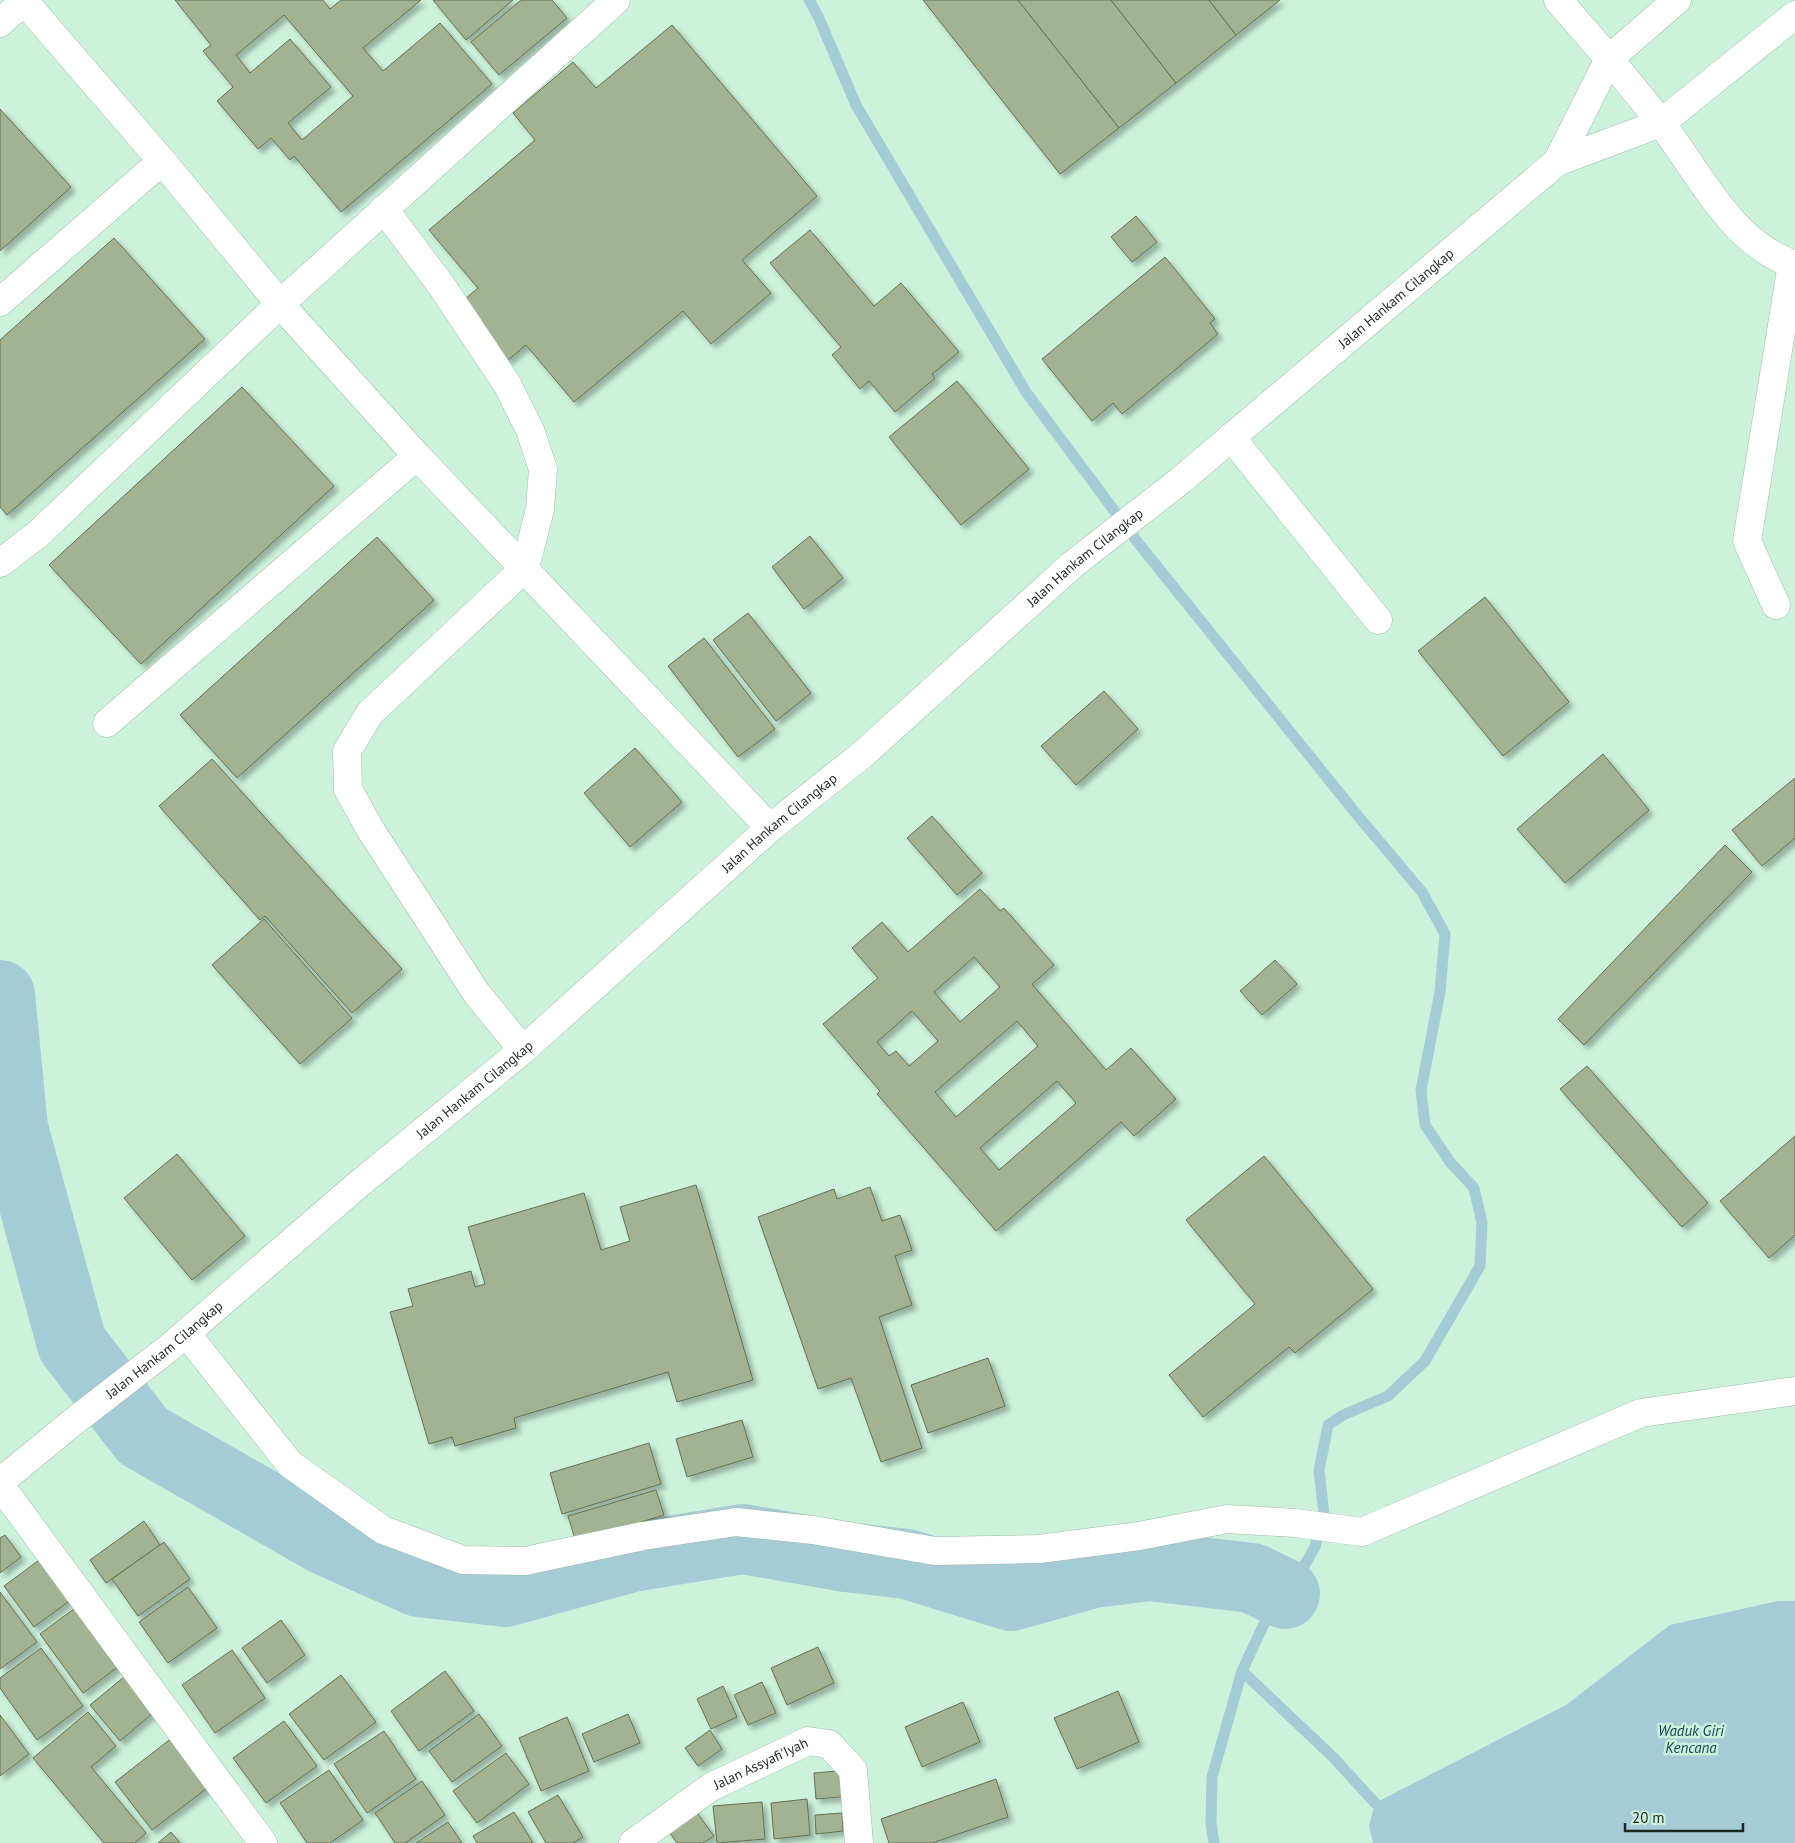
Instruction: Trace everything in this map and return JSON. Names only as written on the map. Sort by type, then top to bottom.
[{"type":"street","points":[[0,23],[24,0],[162,160],[280,304],[417,456],[770,828]]},
{"type":"street","points":[[0,563],[38,534],[280,304],[616,0]]},
{"type":"street","points":[[1558,0],[1661,123],[1732,222],[1757,246],[1793,264],[1748,541],[1776,606]]},
{"type":"street","points":[[1557,162],[1609,59],[1677,0]]},
{"type":"street","points":[[1557,162],[1661,123],[1795,15]]},
{"type":"street","points":[[0,302],[162,160]]},
{"type":"street","name":"Jalan Hankam Cilangkap","points":[[0,1484],[73,1422],[178,1340],[360,1183],[523,1050],[770,828],[863,754],[1072,565],[1181,480],[1557,162]]},
{"type":"street","points":[[384,209],[441,284],[496,367],[530,430],[543,469],[540,509],[525,568],[370,713],[347,751],[348,789],[370,828],[477,994],[523,1050]]},
{"type":"street","points":[[1231,437],[1378,620]]},
{"type":"street","points":[[107,723],[417,456]]},
{"type":"street","points":[[178,1340],[290,1464],[383,1530],[463,1560],[525,1561],[643,1536],[736,1522],[813,1530],[935,1551],[1039,1549],[1139,1536],[1228,1519],[1295,1523],[1362,1532],[1641,1413],[1795,1391]]},
{"type":"street","points":[[0,1484],[263,1843]]},
{"type":"street","name":"Jalan Assyafi'Iyah","points":[[633,1843],[711,1788],[808,1741],[829,1744],[853,1770],[859,1843]]},
{"type":"water","name":"Waduk Giri Kencana","points":[[1778,1601],[1795,1601],[1795,1843],[1373,1843],[1369,1826],[1375,1803],[1566,1705],[1670,1625]]},
{"type":"building","points":[[175,0],[323,0],[330,9],[341,0],[421,0],[363,48],[383,71],[440,23],[492,84],[341,212],[294,156],[290,160],[271,138],[258,149],[217,101],[233,87],[203,51],[211,45]],"holes":[[[284,15],[353,96],[302,140],[288,123],[331,87],[290,39],[250,73],[236,55]]]},
{"type":"building","points":[[433,0],[513,0],[466,40]]},
{"type":"building","points":[[521,0],[552,0],[567,18],[499,75],[471,42]]},
{"type":"building","points":[[923,0],[1018,0],[1119,128],[1060,174]]},
{"type":"building","points":[[1018,0],[1111,0],[1176,83],[1119,128]]},
{"type":"building","points":[[1111,0],[1209,0],[1236,35],[1176,83]]},
{"type":"building","points":[[1209,0],[1280,0],[1236,35]]},
{"type":"building","points":[[672,25],[817,196],[742,260],[771,293],[711,344],[683,311],[574,402],[526,345],[507,361],[459,304],[478,288],[429,230],[535,140],[513,113],[573,62],[596,88]]},
{"type":"building","points":[[0,109],[71,187],[0,251]]},
{"type":"building","points":[[1136,216],[1157,242],[1132,262],[1111,237]]},
{"type":"building","points":[[810,230],[874,306],[901,283],[959,352],[932,374],[935,378],[895,412],[869,381],[860,389],[832,355],[841,347],[770,263]]},
{"type":"building","points":[[114,238],[205,339],[7,515],[0,507],[0,340]]},
{"type":"building","points":[[1165,257],[1215,319],[1210,323],[1218,334],[1122,414],[1113,403],[1092,421],[1042,359]]},
{"type":"building","points":[[957,381],[1029,469],[961,525],[889,437]]},
{"type":"building","points":[[242,387],[334,486],[141,664],[49,565]]},
{"type":"building","points":[[810,536],[843,578],[804,609],[772,567]]},
{"type":"building","points":[[377,537],[434,600],[237,778],[180,715]]},
{"type":"building","points":[[1485,597],[1569,702],[1503,756],[1418,651]]},
{"type":"building","points":[[748,613],[811,693],[776,721],[713,640]]},
{"type":"building","points":[[704,638],[775,729],[738,757],[668,666]]},
{"type":"building","points":[[1104,691],[1138,729],[1076,785],[1041,746]]},
{"type":"building","points":[[635,748],[682,802],[630,847],[584,793]]},
{"type":"building","points":[[1603,754],[1649,810],[1565,883],[1517,829]]},
{"type":"building","points":[[212,759],[402,969],[352,1013],[265,916],[260,920],[159,806]]},
{"type":"building","points":[[1795,778],[1795,838],[1762,866],[1732,830]]},
{"type":"building","points":[[932,816],[982,873],[957,895],[907,838]]},
{"type":"building","points":[[1725,845],[1752,872],[1584,1045],[1558,1019]]},
{"type":"building","points":[[980,889],[1000,911],[1004,908],[1054,965],[1032,984],[1106,1070],[1131,1048],[1176,1099],[1134,1136],[1121,1122],[996,1231],[877,1094],[880,1091],[823,1024],[878,978],[852,948],[882,922],[908,952]],"holes":[[[974,957],[1000,987],[960,1022],[934,992]],[[912,1011],[938,1041],[909,1066],[896,1051],[889,1056],[877,1042]],[[1017,1021],[1038,1046],[956,1117],[935,1092]],[[1057,1081],[1076,1103],[999,1170],[980,1148]]]},
{"type":"building","points":[[264,919],[352,1018],[300,1064],[212,965]]},
{"type":"building","points":[[1275,960],[1297,984],[1262,1015],[1240,991]]},
{"type":"building","points":[[1587,1066],[1708,1203],[1682,1227],[1560,1089]]},
{"type":"building","points":[[1795,1136],[1795,1235],[1769,1258],[1720,1201]]},
{"type":"building","points":[[177,1154],[245,1236],[192,1280],[124,1198]]},
{"type":"building","points":[[1264,1156],[1373,1289],[1295,1353],[1289,1347],[1203,1417],[1169,1375],[1255,1304],[1186,1220]]},
{"type":"building","points":[[696,1185],[753,1380],[677,1402],[668,1372],[514,1418],[516,1428],[455,1446],[452,1437],[429,1444],[390,1312],[413,1306],[408,1289],[471,1271],[475,1287],[485,1284],[468,1227],[584,1193],[601,1250],[630,1241],[620,1207]]},
{"type":"building","points":[[870,1187],[882,1221],[900,1215],[912,1250],[895,1256],[912,1305],[879,1317],[922,1448],[881,1462],[851,1378],[818,1389],[758,1217],[834,1189],[837,1199]]},
{"type":"building","points":[[988,1358],[1005,1406],[928,1433],[911,1385]]},
{"type":"building","points":[[742,1420],[753,1457],[687,1477],[676,1439]]},
{"type":"building","points":[[649,1443],[661,1484],[562,1514],[550,1473]]},
{"type":"building","points":[[656,1490],[664,1515],[576,1542],[568,1516]]},
{"type":"building","points":[[144,1521],[160,1545],[106,1583],[90,1560]]},
{"type":"building","points":[[5,1535],[21,1557],[0,1573],[0,1538]]},
{"type":"building","points":[[164,1542],[190,1579],[138,1616],[112,1579]]},
{"type":"building","points":[[46,1555],[76,1596],[34,1627],[4,1586]]},
{"type":"building","points":[[188,1587],[217,1628],[168,1663],[139,1622]]},
{"type":"building","points":[[0,1592],[37,1642],[0,1669]]},
{"type":"building","points":[[79,1605],[122,1664],[83,1693],[40,1634]]},
{"type":"building","points":[[281,1620],[305,1655],[267,1683],[242,1648]]},
{"type":"building","points":[[818,1647],[834,1683],[787,1705],[771,1668]]},
{"type":"building","points":[[41,1648],[83,1706],[37,1740],[0,1688],[0,1678]]},
{"type":"building","points":[[232,1650],[265,1698],[215,1733],[182,1685]]},
{"type":"building","points":[[445,1671],[474,1711],[419,1751],[391,1711]]},
{"type":"building","points":[[341,1675],[376,1722],[324,1760],[289,1714]]},
{"type":"building","points":[[124,1677],[154,1712],[120,1741],[90,1705]]},
{"type":"building","points":[[762,1682],[776,1713],[748,1725],[734,1695]]},
{"type":"building","points":[[723,1686],[737,1717],[711,1729],[697,1699]]},
{"type":"building","points":[[1118,1691],[1139,1742],[1077,1769],[1054,1718]]},
{"type":"building","points":[[963,1702],[980,1742],[922,1767],[905,1727]]},
{"type":"building","points":[[88,1712],[116,1746],[91,1767],[146,1833],[135,1843],[104,1843],[33,1758]]},
{"type":"building","points":[[479,1714],[502,1746],[452,1782],[429,1751]]},
{"type":"building","points":[[628,1714],[640,1743],[594,1762],[582,1734]]},
{"type":"building","points":[[0,1715],[29,1754],[0,1776]]},
{"type":"building","points":[[567,1717],[589,1771],[541,1791],[519,1738]]},
{"type":"building","points":[[284,1721],[317,1766],[266,1803],[233,1758]]},
{"type":"building","points":[[710,1730],[722,1749],[698,1766],[685,1748]]},
{"type":"building","points":[[384,1731],[416,1779],[367,1813],[334,1764]]},
{"type":"building","points":[[177,1734],[214,1783],[152,1830],[115,1782]]},
{"type":"building","points":[[506,1753],[529,1784],[477,1823],[453,1791]]},
{"type":"building","points":[[329,1770],[363,1820],[330,1843],[307,1843],[280,1803]]},
{"type":"building","points":[[849,1770],[851,1796],[816,1799],[814,1773]]},
{"type":"building","points":[[996,1779],[1008,1817],[932,1843],[889,1843],[881,1819]]},
{"type":"building","points":[[422,1781],[445,1815],[405,1843],[395,1843],[375,1813]]},
{"type":"building","points":[[558,1795],[583,1837],[573,1843],[546,1843],[528,1812]]},
{"type":"building","points":[[807,1799],[810,1835],[774,1839],[771,1803]]},
{"type":"building","points":[[762,1802],[765,1839],[717,1843],[713,1806]]},
{"type":"building","points":[[692,1806],[714,1836],[703,1843],[677,1843],[665,1826]]},
{"type":"building","points":[[514,1812],[533,1843],[477,1843],[473,1836]]},
{"type":"building","points":[[842,1813],[843,1831],[816,1834],[815,1815]]},
{"type":"building","points":[[448,1822],[462,1843],[416,1843]]},
{"type":"building","points":[[171,1832],[180,1843],[158,1843]]},
{"type":"waterway","points":[[809,0],[818,16],[856,105],[1026,392],[1139,544],[1358,816],[1422,892],[1445,934],[1440,992],[1421,1090],[1425,1125],[1450,1162],[1474,1188],[1482,1223],[1480,1266],[1425,1361],[1388,1396],[1343,1415],[1328,1425],[1319,1470],[1324,1514],[1315,1547],[1297,1578],[1263,1626],[1242,1671],[1212,1777],[1211,1823],[1214,1843]]},
{"type":"waterway","points":[[0,995],[13,1128],[72,1344],[143,1436],[327,1541],[419,1582],[505,1592],[632,1557],[743,1539],[846,1557],[907,1564],[1011,1596],[1093,1573],[1150,1566],[1252,1578],[1285,1594]]},
{"type":"waterway","points":[[1242,1671],[1333,1757],[1375,1803]]}]
